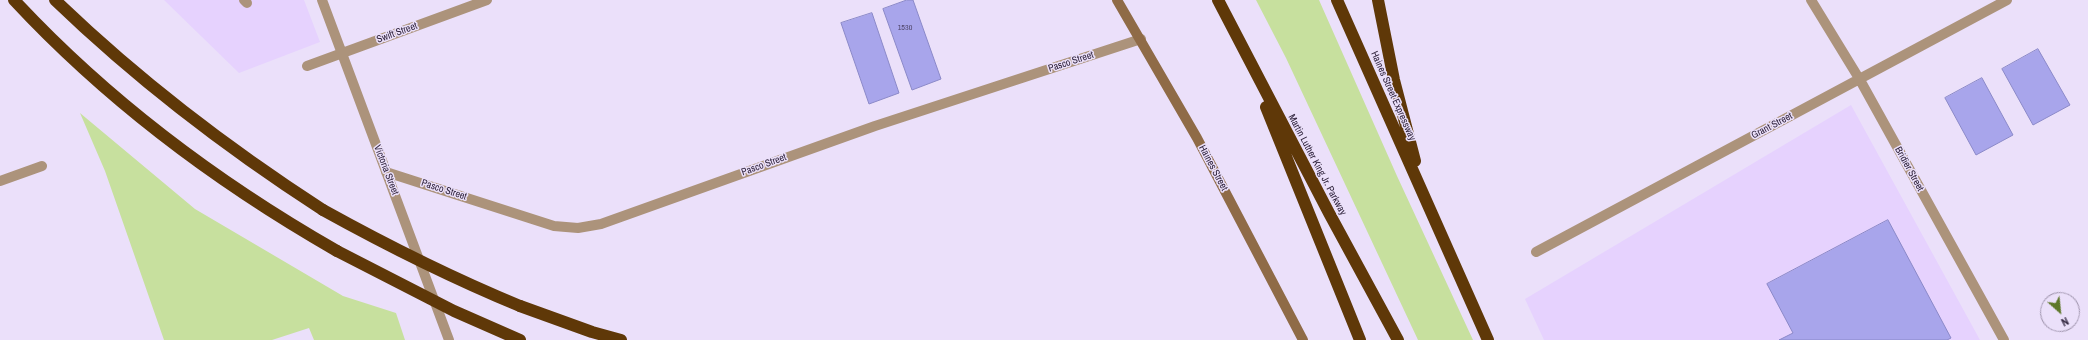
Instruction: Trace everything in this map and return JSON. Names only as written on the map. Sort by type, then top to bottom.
[{"type":"highway","points":[[14,0],[94,77],[180,149],[259,204],[337,251],[454,311],[520,340]]},
{"type":"highway","points":[[55,0],[123,63],[173,105],[229,147],[323,210],[421,262],[520,306],[592,332],[621,340]]},
{"type":"highway","name":"Martin Luther King Jr. Parkway","points":[[1218,0],[1329,213],[1398,340]]},
{"type":"highway","name":"Haines Street Expressway","points":[[1337,0],[1427,202]]},
{"type":"highway","points":[[1378,0],[1400,102],[1427,202],[1488,340]]},
{"type":"highway","points":[[1238,39],[1360,340]]},
{"type":"street","name":"Victoria Street","points":[[322,0],[449,340]]},
{"type":"street","name":"Swift Street","points":[[307,66],[487,0]]},
{"type":"street","name":"Haines Street","points":[[1117,0],[1197,138],[1303,340]]},
{"type":"street","name":"Bridier Street","points":[[1811,0],[1860,80],[2004,340]]},
{"type":"street","name":"Grant Street","points":[[1536,252],[2007,0]]},
{"type":"street","name":"Pasco Street","points":[[386,172],[554,226],[578,228],[601,224],[876,126],[1141,40]]},
{"type":"street","points":[[0,181],[42,166]]},
{"type":"shaded area","points":[[164,0],[304,0],[320,42],[239,73]]},
{"type":"shaded area","points":[[1851,105],[1980,340],[1544,340],[1525,299]]},
{"type":"green space","points":[[1256,0],[1319,0],[1397,176],[1473,340],[1418,340],[1286,58]]},
{"type":"green space","points":[[80,113],[195,209],[343,296],[396,313],[405,340],[314,340],[309,328],[272,340],[164,340],[105,171]]},
{"type":"building","points":[[907,0],[913,0],[941,79],[912,90],[883,9]]},
{"type":"building","points":[[872,13],[899,93],[869,104],[841,23]]},
{"type":"building","points":[[2038,49],[2070,105],[2033,125],[2002,69]]},
{"type":"building","points":[[1982,78],[2013,135],[1976,155],[1945,98]]},
{"type":"building","points":[[1888,220],[1951,338],[1947,340],[1779,340],[1793,333],[1767,284]]}]
